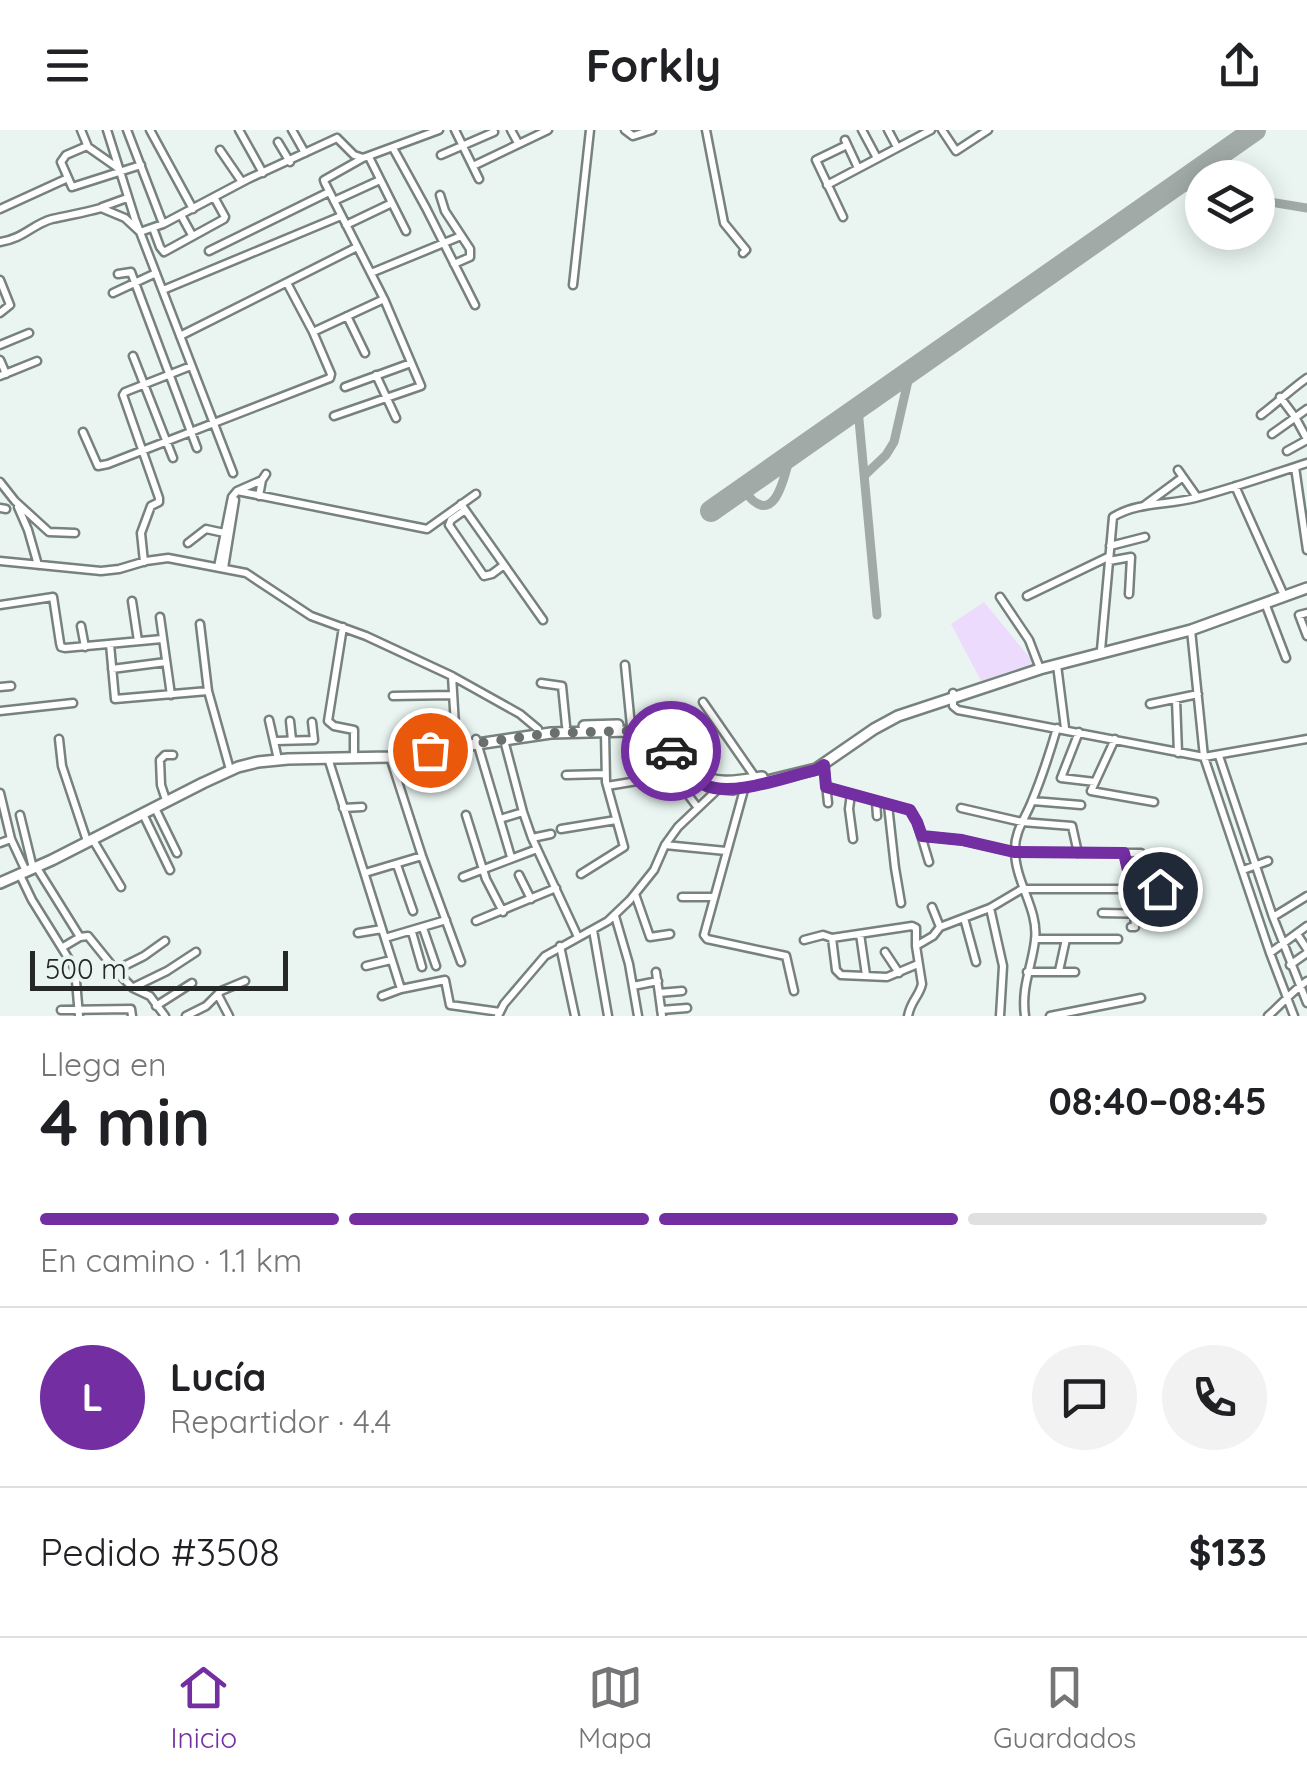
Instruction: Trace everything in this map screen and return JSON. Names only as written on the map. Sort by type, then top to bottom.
[{"type":"main road","points":[[90,839],[229,766],[246,759],[277,755],[389,752],[551,733],[629,731],[659,740],[688,773],[713,785],[745,786],[816,770],[889,720],[952,696],[1040,666],[1177,632],[1307,588]]},
{"type":"main road","points":[[1177,632],[1282,594]]},
{"type":"main road","points":[[0,880],[247,764],[288,758],[390,757],[538,729],[631,726],[645,727],[663,736],[713,785],[814,766],[887,717],[1096,653]]},
{"type":"street","points":[[81,130],[88,146],[118,171]]},
{"type":"street","points":[[106,130],[140,232],[234,474]]},
{"type":"street","points":[[127,130],[163,224]]},
{"type":"street","points":[[150,130],[193,209]]},
{"type":"street","points":[[239,130],[262,173]]},
{"type":"street","points":[[292,130],[305,153]]},
{"type":"street","points":[[402,130],[408,142]]},
{"type":"street","points":[[334,416],[421,386],[384,299],[324,180],[366,158],[439,130]]},
{"type":"street","points":[[455,130],[479,179]]},
{"type":"street","points":[[511,130],[518,143]]},
{"type":"street","points":[[473,166],[548,130]]},
{"type":"street","points":[[573,284],[590,130]]},
{"type":"street","points":[[624,130],[633,136],[652,130]]},
{"type":"street","points":[[706,130],[724,222],[746,250],[743,253]]},
{"type":"street","points":[[862,130],[877,158]]},
{"type":"street","points":[[888,130],[897,148]]},
{"type":"street","points":[[827,185],[932,130]]},
{"type":"street","points":[[942,130],[956,152],[988,130]]},
{"type":"street","points":[[442,155],[494,132]]},
{"type":"street","points":[[140,232],[290,162],[339,134],[354,155],[366,158],[406,231]]},
{"type":"street","points":[[278,142],[290,162]]},
{"type":"street","points":[[844,217],[816,160],[846,142],[858,168]]},
{"type":"street","points":[[88,146],[63,159],[61,165],[72,187],[141,165]]},
{"type":"street","points":[[393,148],[474,305]]},
{"type":"street","points":[[220,150],[242,182]]},
{"type":"street","points":[[0,209],[68,178]]},
{"type":"street","points":[[334,201],[380,180]]},
{"type":"street","points":[[209,251],[330,192]]},
{"type":"street","points":[[440,195],[445,211],[471,254],[454,264]]},
{"type":"street","points":[[153,228],[164,252],[224,220],[214,196]]},
{"type":"street","points":[[0,242],[26,234],[48,220],[75,216],[128,198]]},
{"type":"street","points":[[346,225],[392,203]]},
{"type":"street","points":[[101,208],[125,218],[140,232]]},
{"type":"street","points":[[181,215],[193,236]]},
{"type":"street","points":[[163,290],[342,216]]},
{"type":"street","points":[[371,272],[461,236]]},
{"type":"street","points":[[180,336],[357,247]]},
{"type":"street","points":[[118,274],[131,272],[197,448]]},
{"type":"street","points":[[113,293],[156,272]]},
{"type":"street","points":[[0,280],[10,305],[0,313]]},
{"type":"street","points":[[83,432],[98,466],[330,378],[313,332],[285,284]]},
{"type":"street","points":[[313,332],[384,299]]},
{"type":"street","points":[[347,316],[365,353]]},
{"type":"street","points":[[0,345],[29,333]]},
{"type":"street","points":[[133,356],[173,458]]},
{"type":"street","points":[[0,360],[3,375],[37,362]]},
{"type":"street","points":[[345,387],[411,363]]},
{"type":"street","points":[[144,562],[142,533],[151,506],[159,498],[123,393],[191,366]]},
{"type":"street","points":[[376,375],[396,418]]},
{"type":"street","points":[[1261,415],[1307,378]]},
{"type":"street","points":[[1280,397],[1307,439],[1287,452]]},
{"type":"street","points":[[1272,434],[1307,409]]},
{"type":"street","points":[[1096,653],[1116,514],[1197,498],[1307,463]]},
{"type":"street","points":[[1294,467],[1304,502],[1307,550]]},
{"type":"street","points":[[1144,506],[1180,473],[1197,498]]},
{"type":"street","points":[[235,493],[264,477],[259,496]]},
{"type":"street","points":[[0,482],[49,532],[75,533]]},
{"type":"street","points":[[1235,486],[1282,594]]},
{"type":"street","points":[[221,568],[235,493]]},
{"type":"street","points":[[235,493],[427,528],[463,507]]},
{"type":"street","points":[[476,494],[449,525],[486,576],[504,565]]},
{"type":"street","points":[[15,501],[38,565]]},
{"type":"street","points":[[463,507],[543,620]]},
{"type":"street","points":[[188,542],[206,530],[228,534]]},
{"type":"street","points":[[1110,546],[1145,538]]},
{"type":"street","points":[[1027,596],[1109,559],[1131,557],[1128,594]]},
{"type":"street","points":[[0,561],[102,571],[168,558],[246,573],[311,616],[452,676],[520,714],[538,729]]},
{"type":"street","points":[[1000,596],[1029,640],[1040,666]]},
{"type":"street","points":[[0,604],[53,598],[66,651],[162,639]]},
{"type":"street","points":[[132,600],[138,642]]},
{"type":"street","points":[[1264,602],[1286,658]]},
{"type":"street","points":[[1307,613],[1299,616],[1307,636]]},
{"type":"street","points":[[160,617],[171,694]]},
{"type":"street","points":[[200,624],[208,691],[229,766]]},
{"type":"street","points":[[81,626],[85,647]]},
{"type":"street","points":[[343,627],[328,720],[334,726],[354,730],[354,753]]},
{"type":"street","points":[[1191,630],[1204,757],[1294,1016]]},
{"type":"street","points":[[110,644],[115,699],[208,691]]},
{"type":"street","points":[[112,669],[166,662]]},
{"type":"street","points":[[625,665],[631,726]]},
{"type":"street","points":[[1025,1016],[1027,972],[1036,939],[1014,852],[1022,822],[1061,729],[1057,665]]},
{"type":"street","points":[[452,676],[456,742]]},
{"type":"street","points":[[541,683],[562,686],[566,726]]},
{"type":"street","points":[[0,687],[11,686]]},
{"type":"street","points":[[1150,704],[1198,694]]},
{"type":"street","points":[[394,696],[452,695]]},
{"type":"street","points":[[952,696],[953,706],[958,710],[1204,757],[1307,740]]},
{"type":"street","points":[[1176,699],[1178,753]]},
{"type":"street","points":[[703,702],[756,778]]},
{"type":"street","points":[[0,711],[73,703]]},
{"type":"street","points":[[269,720],[277,755]]},
{"type":"street","points":[[290,721],[292,740]]},
{"type":"street","points":[[276,741],[314,740],[312,722]]},
{"type":"street","points":[[581,874],[624,846],[605,774],[605,732]]},
{"type":"street","points":[[1079,732],[1061,778],[1095,782]]},
{"type":"street","points":[[1115,739],[1091,790],[1154,802]]},
{"type":"street","points":[[59,740],[62,766],[90,839],[122,888]]},
{"type":"street","points":[[504,740],[532,838],[578,937]]},
{"type":"street","points":[[476,742],[511,857]]},
{"type":"street","points":[[607,786],[649,779],[643,763],[672,751]]},
{"type":"street","points":[[688,763],[712,753]]},
{"type":"street","points":[[165,797],[160,760],[165,755],[174,755]]},
{"type":"street","points":[[1220,756],[1272,917],[1307,1004]]},
{"type":"street","points":[[390,757],[461,962]]},
{"type":"street","points":[[328,758],[400,989]]},
{"type":"street","points":[[824,765],[828,803]]},
{"type":"street","points":[[566,774],[605,774]]},
{"type":"street","points":[[382,996],[445,980],[450,1005],[499,1014],[545,956],[614,916],[636,894],[678,827],[698,808],[713,785]]},
{"type":"street","points":[[745,786],[704,935],[706,939],[786,956],[794,991]]},
{"type":"street","points":[[826,787],[910,810],[929,862]]},
{"type":"street","points":[[686,792],[698,808]]},
{"type":"street","points":[[0,793],[11,839],[28,868],[84,937],[133,988],[150,996],[165,1016]]},
{"type":"street","points":[[851,794],[853,839]]},
{"type":"street","points":[[876,801],[877,816]]},
{"type":"street","points":[[1032,801],[1081,805]]},
{"type":"street","points":[[888,805],[901,903]]},
{"type":"street","points":[[156,808],[176,853]]},
{"type":"street","points":[[343,808],[362,808]]},
{"type":"street","points":[[961,808],[1022,822],[1072,826],[1078,854]]},
{"type":"street","points":[[500,819],[523,812]]},
{"type":"street","points":[[143,814],[170,870]]},
{"type":"street","points":[[466,814],[483,870],[502,912]]},
{"type":"street","points":[[20,815],[32,900],[77,974],[78,1013]]},
{"type":"street","points":[[561,828],[616,820]]},
{"type":"street","points":[[532,838],[551,834]]},
{"type":"street","points":[[922,836],[1014,852],[1140,853]]},
{"type":"street","points":[[0,843],[11,839]]},
{"type":"street","points":[[666,845],[726,851]]},
{"type":"street","points":[[463,877],[537,849]]},
{"type":"street","points":[[1124,853],[1132,888],[1135,927],[1131,927]]},
{"type":"street","points":[[365,873],[422,856]]},
{"type":"street","points":[[1243,870],[1268,861]]},
{"type":"street","points":[[397,865],[413,911]]},
{"type":"street","points":[[519,875],[531,899]]},
{"type":"street","points":[[476,921],[556,888]]},
{"type":"street","points":[[916,946],[940,927],[990,908],[1022,889],[1168,889]]},
{"type":"street","points":[[636,894],[650,936],[670,934]]},
{"type":"street","points":[[1272,917],[1307,896]]},
{"type":"street","points":[[682,897],[714,897]]},
{"type":"street","points":[[932,907],[940,927]]},
{"type":"street","points":[[990,908],[1004,966],[1000,1016]]},
{"type":"street","points":[[1102,913],[1155,914]]},
{"type":"street","points":[[614,916],[638,1016]]},
{"type":"street","points":[[964,918],[976,962]]},
{"type":"street","points":[[385,938],[446,920]]},
{"type":"street","points":[[804,940],[914,926],[922,984],[908,1016]]},
{"type":"street","points":[[1270,953],[1307,926]]},
{"type":"street","points":[[423,928],[436,966]]},
{"type":"street","points":[[358,934],[382,929]]},
{"type":"street","points":[[593,930],[608,1016]]},
{"type":"street","points":[[412,932],[422,967]]},
{"type":"street","points":[[860,934],[866,975]]},
{"type":"street","points":[[1290,964],[1307,951],[1297,934]]},
{"type":"street","points":[[62,947],[84,937]]},
{"type":"street","points":[[832,938],[838,974],[886,976],[918,964]]},
{"type":"street","points":[[1036,939],[1118,940]]},
{"type":"street","points":[[1059,971],[1066,939]]},
{"type":"street","points":[[116,970],[164,942]]},
{"type":"street","points":[[560,946],[576,1016]]},
{"type":"street","points":[[133,988],[196,952]]},
{"type":"street","points":[[885,952],[899,973]]},
{"type":"street","points":[[366,966],[391,960]]},
{"type":"street","points":[[656,972],[662,1013],[688,1008]]},
{"type":"street","points":[[1027,972],[1075,972]]},
{"type":"street","points":[[186,1016],[245,981]]},
{"type":"street","points":[[1268,1016],[1307,981]]},
{"type":"street","points":[[633,986],[658,982]]},
{"type":"street","points":[[156,1006],[192,983]]},
{"type":"street","points":[[659,993],[682,991]]},
{"type":"street","points":[[218,995],[229,1016]]},
{"type":"street","points":[[1050,1016],[1140,998]]},
{"type":"street","points":[[61,1010],[78,1013],[131,1009],[132,1016]]},
{"type":"shaded area","points":[[984,602],[1034,663],[981,681],[951,624]]},
{"type":"taxiway","points":[[1176,185],[1185,187]]},
{"type":"taxiway","points":[[1275,203],[1307,208]]},
{"type":"taxiway","points":[[865,475],[894,442],[910,372]]},
{"type":"taxiway","points":[[858,409],[877,615]]},
{"type":"taxiway","points":[[743,489],[753,501],[769,504],[776,498],[790,456]]},
{"type":"runway","points":[[711,511],[1255,130]]},
{"type":"way so far","points":[[430,750],[551,733],[629,731],[645,733],[671,751]]},
{"type":"route","points":[[671,751],[688,773],[702,784],[718,789],[751,786],[824,765],[826,787],[910,810],[922,836],[1014,852],[1124,853],[1132,888],[1160,889]]}]
